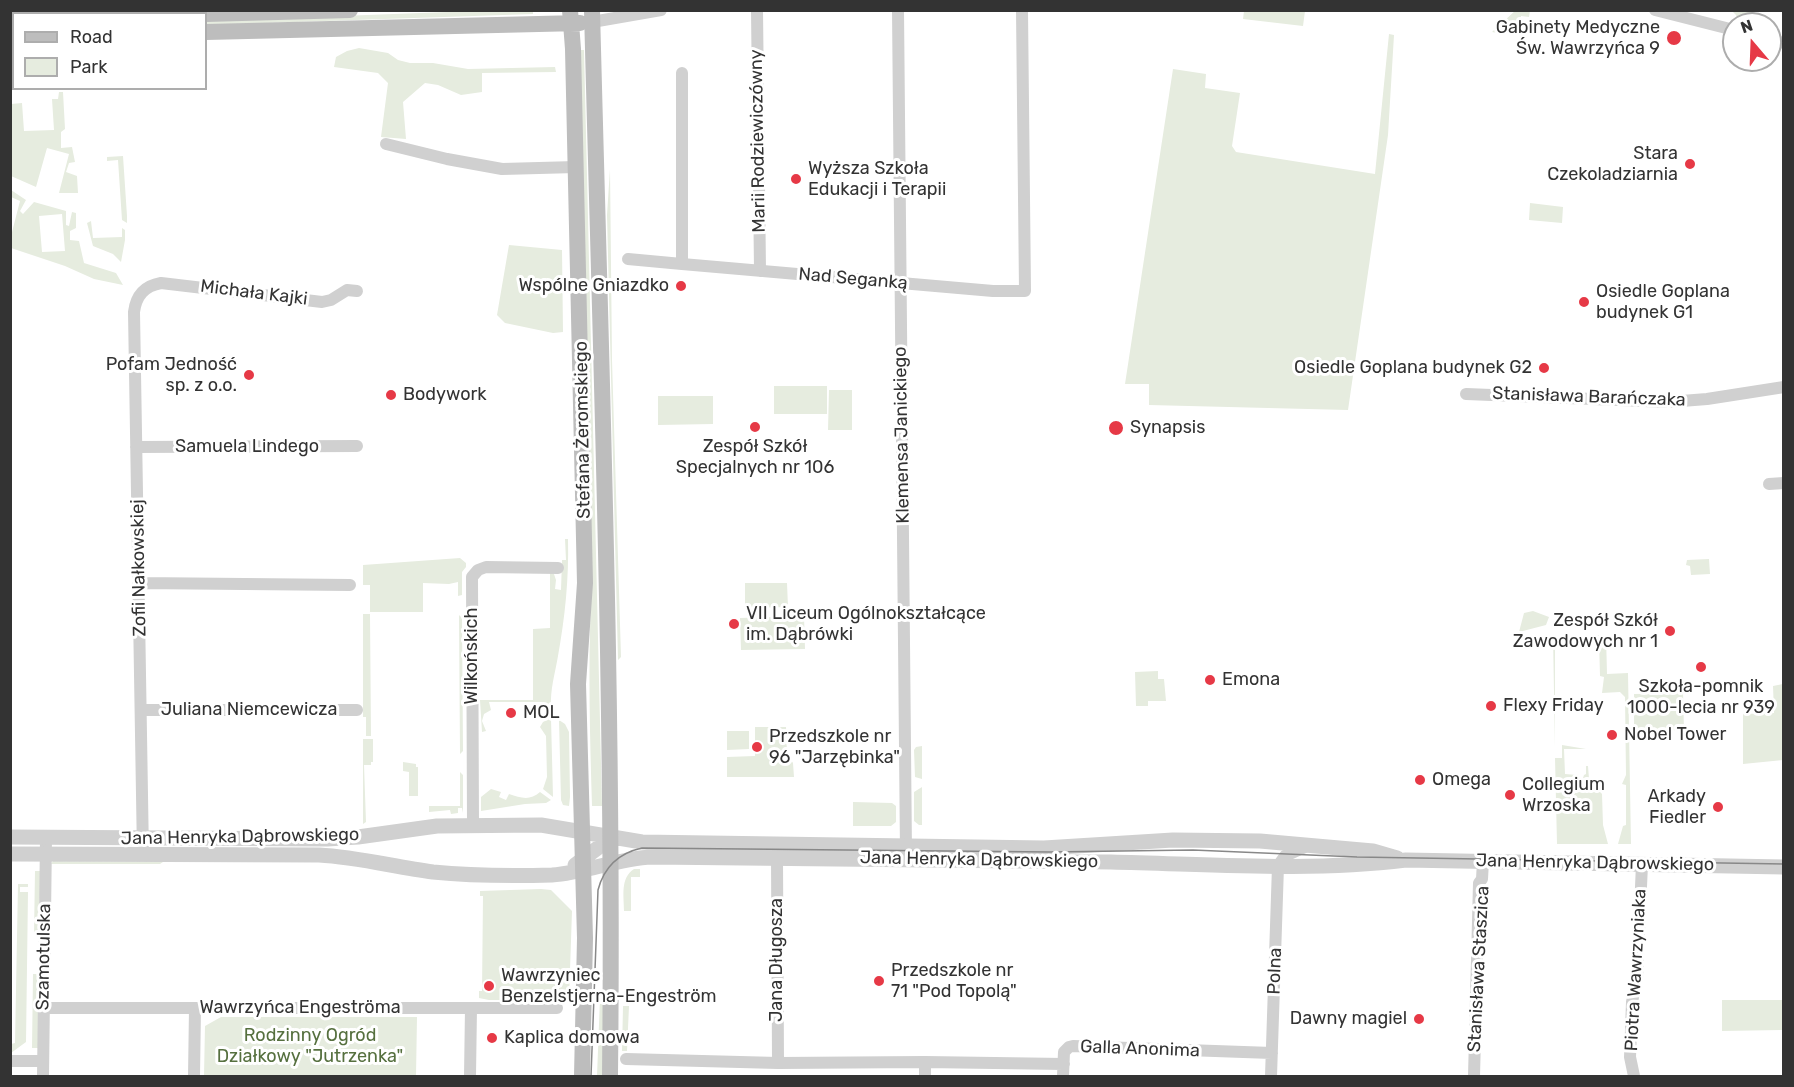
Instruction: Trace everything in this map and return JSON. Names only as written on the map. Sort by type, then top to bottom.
[{"type":"main road","points":[[207,15],[350,10]]},
{"type":"main road","points":[[207,32],[592,16]]},
{"type":"main road","name":"Stefana Żeromskiego","points":[[592,16],[611,850],[610,1077]]},
{"type":"main road","name":"Stefana Żeromskiego","points":[[570,17],[573,49],[585,583],[578,684],[585,938],[582,1077]]},
{"type":"street","points":[[592,16],[661,10]]},
{"type":"street","name":"Marii Rodziewiczówny","points":[[757,10],[760,271]]},
{"type":"street","name":"Klemensa Janickiego","points":[[898,10],[906,853]]},
{"type":"street","name":"Nad Seganką","points":[[628,259],[993,291],[1025,291],[1022,10]]},
{"type":"street","points":[[1655,10],[1722,27]]},
{"type":"street","points":[[682,73],[682,264]]},
{"type":"street","points":[[386,144],[447,159],[502,169],[576,167]]},
{"type":"street","name":"Michała Kajki","points":[[148,287],[168,283],[322,302],[331,300],[347,290],[357,291]]},
{"type":"street","name":"Zofii Nałkowskiej","points":[[143,855],[134,312],[137,298],[148,287]]},
{"type":"street","name":"Stanisława Barańczaka","points":[[1466,394],[1669,402],[1707,399],[1784,387]]},
{"type":"street","name":"Samuela Lindego","points":[[136,447],[357,446]]},
{"type":"street","points":[[1769,484],[1784,483]]},
{"type":"street","name":"Wilkońskich","points":[[473,825],[472,577],[478,570],[486,567],[558,567]]},
{"type":"street","points":[[139,583],[350,585]]},
{"type":"street","name":"Juliana Niemcewicza","points":[[141,710],[357,710]]},
{"type":"street","name":"Jana Henryka Dąbrowskiego","points":[[10,837],[327,839],[418,828],[541,825],[582,853],[611,850],[642,857],[777,857],[1066,848],[1173,840],[1311,844],[1373,851],[1406,860]]},
{"type":"street","name":"Szamotulska","points":[[43,1077],[46,838]]},
{"type":"street","points":[[1260,841],[1272,849],[1278,866]]},
{"type":"street","name":"Jana Henryka Dąbrowskiego","points":[[10,854],[329,856],[433,872],[554,874],[582,853],[611,850],[642,842],[1278,866],[1355,866],[1406,860],[1784,867]]},
{"type":"street","points":[[1278,866],[1284,856],[1311,844]]},
{"type":"street","name":"Jana Henryka Dąbrowskiego","points":[[582,853],[611,850]]},
{"type":"street","name":"Jana Długosza","points":[[777,857],[778,1063]]},
{"type":"street","name":"Stanisława Staszica","points":[[1474,1077],[1479,883],[1482,879],[1483,861]]},
{"type":"street","name":"Piotra Wawrzyniaka","points":[[1634,1077],[1630,1057],[1632,1002],[1637,978],[1642,864]]},
{"type":"street","name":"Polna","points":[[1271,1077],[1278,866]]},
{"type":"street","points":[[554,874],[568,878],[577,886],[583,897]]},
{"type":"street","name":"Wawrzyńca Engeströma","points":[[44,1008],[557,1008]]},
{"type":"street","points":[[194,1077],[195,1008]]},
{"type":"street","points":[[470,1077],[471,1008]]},
{"type":"street","name":"Galla Anonima","points":[[626,1059],[778,1063],[925,1062],[1064,1070],[1064,1053],[1073,1046],[1272,1053]]},
{"type":"street","points":[[10,1061],[43,1061]]},
{"type":"street","points":[[925,1062],[925,1077]]},
{"type":"street","points":[[792,1063],[792,1077]]},
{"type":"green space","points":[[501,10],[533,11],[533,14],[207,25],[207,21]]},
{"type":"green space","points":[[1244,10],[1305,11],[1303,26],[1243,19]]},
{"type":"green space","points":[[1516,10],[1530,11],[1529,17],[1521,16],[1520,25],[1528,27],[1526,35],[1520,37],[1521,29],[1505,27],[1503,34],[1492,32]]},
{"type":"green space","points":[[1389,34],[1394,35],[1388,135],[1348,410],[1149,405],[1149,384],[1125,384],[1173,69],[1206,74],[1205,88],[1240,93],[1232,146],[1236,152],[1375,174]]},
{"type":"green space","points":[[359,48],[388,53],[398,60],[410,63],[433,63],[468,69],[555,67],[556,72],[482,73],[482,92],[461,95],[438,85],[425,83],[403,102],[406,139],[381,137],[388,83],[378,73],[334,67],[336,57]]},
{"type":"green space","points":[[580,50],[584,50],[602,806],[592,806],[589,677],[591,600]]},
{"type":"green space","points":[[59,92],[63,92],[65,129],[61,132],[61,148],[72,147],[75,162],[69,163],[66,172],[77,176],[78,193],[59,193],[69,154],[47,148],[36,187],[11,176],[11,104],[22,103],[24,131],[54,130],[52,99],[58,99]]},
{"type":"green space","points":[[123,156],[127,223],[122,220],[118,160],[107,161],[107,157]]},
{"type":"green space","points":[[610,169],[612,360],[621,657],[618,660],[607,215]]},
{"type":"green space","points":[[11,190],[26,200],[20,211],[23,214],[34,202],[66,211],[66,225],[69,226],[72,212],[76,213],[76,228],[70,231],[70,240],[79,241],[84,263],[116,273],[123,285],[94,279],[65,266],[11,248],[11,236],[20,201],[11,197]],"holes":[[[62,214],[65,251],[42,252],[39,216]]]},
{"type":"green space","points":[[1530,203],[1563,207],[1562,223],[1529,220]]},
{"type":"green space","points":[[91,221],[93,238],[122,237],[122,228],[125,230],[121,262],[113,254],[93,246],[87,223]]},
{"type":"green space","points":[[509,245],[562,250],[563,332],[553,333],[505,323],[497,315]]},
{"type":"green space","points":[[774,386],[827,386],[827,414],[774,414]]},
{"type":"green space","points":[[829,390],[852,390],[852,430],[828,430]]},
{"type":"green space","points":[[658,396],[713,396],[713,424],[658,425]]},
{"type":"green space","points":[[565,539],[568,539],[566,598],[551,707],[543,709],[542,702],[489,702],[491,710],[484,714],[482,721],[486,731],[482,732],[480,700],[533,700],[533,629],[550,628],[550,573],[554,574],[556,580],[555,589],[561,590],[562,560],[566,560]]},
{"type":"green space","points":[[460,558],[466,563],[462,572],[462,595],[458,596],[458,582],[423,583],[423,612],[370,612],[370,585],[363,585],[363,565]]},
{"type":"green space","points":[[1709,559],[1710,574],[1691,575],[1690,566],[1686,565],[1687,560]]},
{"type":"green space","points":[[745,583],[787,583],[788,607],[745,608]]},
{"type":"green space","points":[[1533,611],[1549,617],[1546,625],[1519,632],[1524,613]]},
{"type":"green space","points":[[363,614],[370,614],[371,736],[366,736],[366,717],[363,717]]},
{"type":"green space","points":[[459,615],[462,618],[463,751],[460,754]]},
{"type":"green space","points":[[804,616],[805,649],[741,650],[740,618]]},
{"type":"green space","points":[[1606,635],[1607,674],[1628,673],[1631,844],[1618,844],[1623,826],[1626,825],[1626,785],[1622,784],[1626,775],[1625,697],[1620,692],[1602,693],[1604,677],[1600,676],[1599,639],[1569,637],[1559,642],[1555,648],[1555,748],[1553,636]]},
{"type":"green space","points":[[1158,671],[1158,679],[1164,679],[1166,701],[1148,701],[1148,706],[1136,706],[1135,672]]},
{"type":"green space","points":[[1783,684],[1783,760],[1743,764],[1743,714],[1774,713],[1773,686]]},
{"type":"green space","points":[[1683,693],[1684,730],[1634,731],[1634,694]]},
{"type":"green space","points":[[551,718],[553,797],[543,789],[547,777],[546,736],[540,727],[543,722]]},
{"type":"green space","points":[[559,720],[565,724],[569,732],[569,806],[563,805],[561,800]]},
{"type":"green space","points":[[755,727],[786,727],[787,754],[793,763],[794,777],[727,777],[727,757],[755,756]]},
{"type":"green space","points":[[727,731],[749,731],[749,749],[727,750]]},
{"type":"green space","points":[[363,739],[373,739],[373,762],[371,765],[364,765],[366,822],[363,824]]},
{"type":"green space","points":[[1562,745],[1586,749],[1564,749],[1565,774],[1583,778],[1586,774],[1586,766],[1588,766],[1589,779],[1602,794],[1603,825],[1608,844],[1557,844],[1555,758],[1562,758]]},
{"type":"green space","points":[[922,746],[922,779],[915,777],[914,750]]},
{"type":"green space","points":[[403,762],[416,764],[418,767],[418,796],[409,796],[409,772],[403,771]]},
{"type":"green space","points":[[460,772],[463,775],[463,813],[462,808],[458,808],[458,813],[451,814],[450,810],[429,812],[429,806],[460,806]]},
{"type":"green space","points":[[922,787],[922,825],[919,825],[914,821],[914,792]]},
{"type":"green space","points":[[491,789],[501,792],[499,797],[506,800],[509,794],[529,798],[540,792],[551,800],[546,803],[481,811],[481,797]]},
{"type":"green space","points":[[853,802],[892,803],[896,806],[896,822],[891,826],[853,826]]},
{"type":"green space","points":[[53,861],[163,862],[160,864],[51,864]]},
{"type":"green space","points":[[634,869],[640,869],[640,877],[631,877],[631,911],[624,911],[625,882]]},
{"type":"green space","points":[[35,871],[41,871],[38,934],[34,934]]},
{"type":"green space","points":[[18,884],[28,884],[28,887],[20,887],[20,892],[28,892],[26,1042],[11,1053],[11,1044],[15,1043]]},
{"type":"green space","points":[[551,890],[572,911],[569,1000],[479,998],[479,991],[482,991],[483,896],[480,896],[480,891]]},
{"type":"green space","points":[[33,974],[37,974],[39,985],[38,1048],[32,1048]]},
{"type":"green space","points":[[605,994],[605,1076],[597,1076],[600,998]]},
{"type":"green space","points":[[1722,1000],[1782,1000],[1782,1030],[1722,1031]]},
{"type":"green space","points":[[623,1006],[629,1006],[627,1051],[622,1051]]},
{"type":"green space","name":"Rodzinny Ogród Działkowy \"Jutrzenka\"","points":[[221,1017],[417,1017],[416,1076],[204,1076],[205,1026]]},
{"type":"tram line","points":[[591,1076],[598,890],[604,874],[614,862],[626,853],[642,848],[1050,852],[1193,850],[1357,857],[1784,864]]},
{"type":"place","name":"Gabinety Medyczne Św. Wawrzyńca 9","points":[[1674,38]]},
{"type":"place","name":"Stara Czekoladziarnia","points":[[1690,164]]},
{"type":"place","name":"Wyższa Szkoła Edukacji i Terapii","points":[[796,179]]},
{"type":"place","name":"Wspólne Gniazdko","points":[[681,286]]},
{"type":"place","name":"Osiedle Goplana budynek G1","points":[[1584,302]]},
{"type":"place","name":"Osiedle Goplana budynek G2","points":[[1544,368]]},
{"type":"place","name":"Pofam Jedność sp. z o.o.","points":[[249,375]]},
{"type":"place","name":"Bodywork","points":[[391,395]]},
{"type":"place","name":"Zespół Szkół Specjalnych nr 106","points":[[755,427]]},
{"type":"place","name":"Synapsis","points":[[1116,428]]},
{"type":"place","name":"VII Liceum Ogólnokształcące im. Dąbrówki","points":[[734,624]]},
{"type":"place","name":"Zespół Szkół Zawodowych nr 1","points":[[1670,631]]},
{"type":"place","name":"Szkoła-pomnik 1000-lecia nr 939","points":[[1701,667]]},
{"type":"place","name":"Emona","points":[[1210,680]]},
{"type":"place","name":"Flexy Friday","points":[[1491,706]]},
{"type":"place","name":"MOL","points":[[511,713]]},
{"type":"place","name":"Nobel Tower","points":[[1612,735]]},
{"type":"place","name":"Przedszkole nr 96 \"Jarzębinka\"","points":[[757,747]]},
{"type":"place","name":"Omega","points":[[1420,780]]},
{"type":"place","name":"Collegium Wrzoska","points":[[1510,795]]},
{"type":"place","name":"Arkady Fiedler","points":[[1718,807]]},
{"type":"place","name":"Przedszkole nr 71 \"Pod Topolą\"","points":[[879,981]]},
{"type":"place","name":"Wawrzyniec Benzelstjerna-Engeström","points":[[489,986]]},
{"type":"place","name":"Dawny magiel","points":[[1419,1019]]},
{"type":"place","name":"Kaplica domowa","points":[[492,1038]]}]
